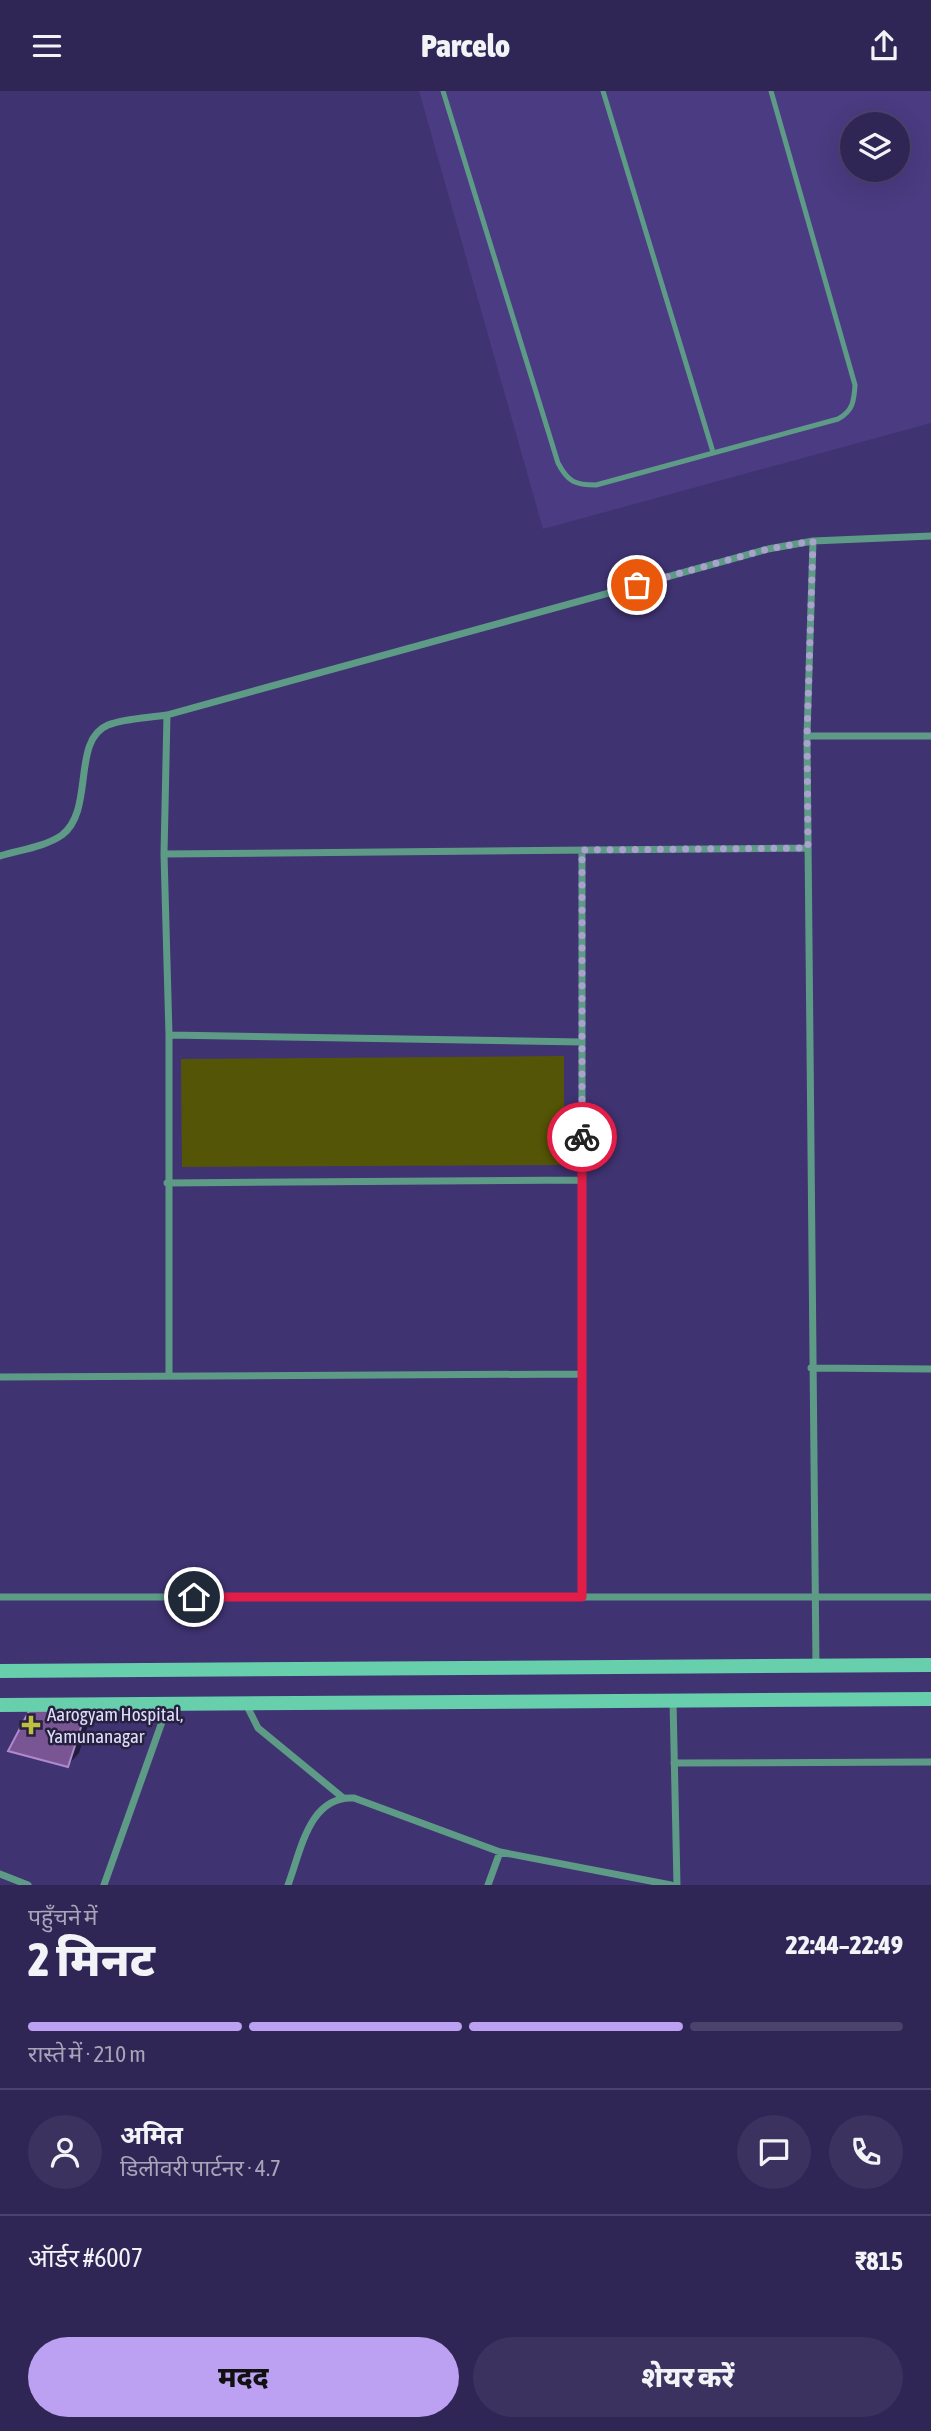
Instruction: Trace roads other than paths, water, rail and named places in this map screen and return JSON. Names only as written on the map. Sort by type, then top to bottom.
[{"type":"street","points":[[0,856],[48,842],[62,835],[78,813],[89,748],[96,732],[122,721],[167,715],[768,549],[813,541],[931,536]]},
{"type":"street","points":[[813,541],[807,736],[811,1368],[816,1666]]},
{"type":"street","points":[[167,715],[164,854],[169,1035],[169,1376]]},
{"type":"street","points":[[807,736],[931,736]]},
{"type":"street","points":[[164,854],[808,848]]},
{"type":"street","points":[[582,850],[582,1597]]},
{"type":"street","points":[[169,1035],[582,1042]]},
{"type":"street","points":[[167,1183],[582,1180]]},
{"type":"street","points":[[811,1368],[931,1369]]},
{"type":"street","points":[[0,1377],[583,1374]]},
{"type":"street","points":[[0,1597],[931,1597]]},
{"type":"street","points":[[0,1671],[931,1665]]},
{"type":"street","points":[[0,1705],[931,1699]]},
{"type":"street","points":[[673,1700],[677,1885]]},
{"type":"street","points":[[245,1703],[258,1728],[342,1797]]},
{"type":"street","points":[[104,1885],[168,1704]]},
{"type":"street","points":[[674,1763],[931,1762]]},
{"type":"street","points":[[288,1885],[313,1819],[324,1805],[342,1797],[354,1798],[500,1852],[671,1885]]},
{"type":"street","points":[[488,1885],[500,1852]]},
{"type":"street","points":[[0,1874],[28,1885]]},
{"type":"lane","points":[[443,91],[558,463],[565,477],[576,485],[596,485],[838,419],[848,414],[854,403],[855,384],[771,91]]},
{"type":"lane","points":[[603,91],[713,452]]},
{"type":"place","name":"Aarogyam Hospital, Yamunanagar","points":[[31,1725]]}]
